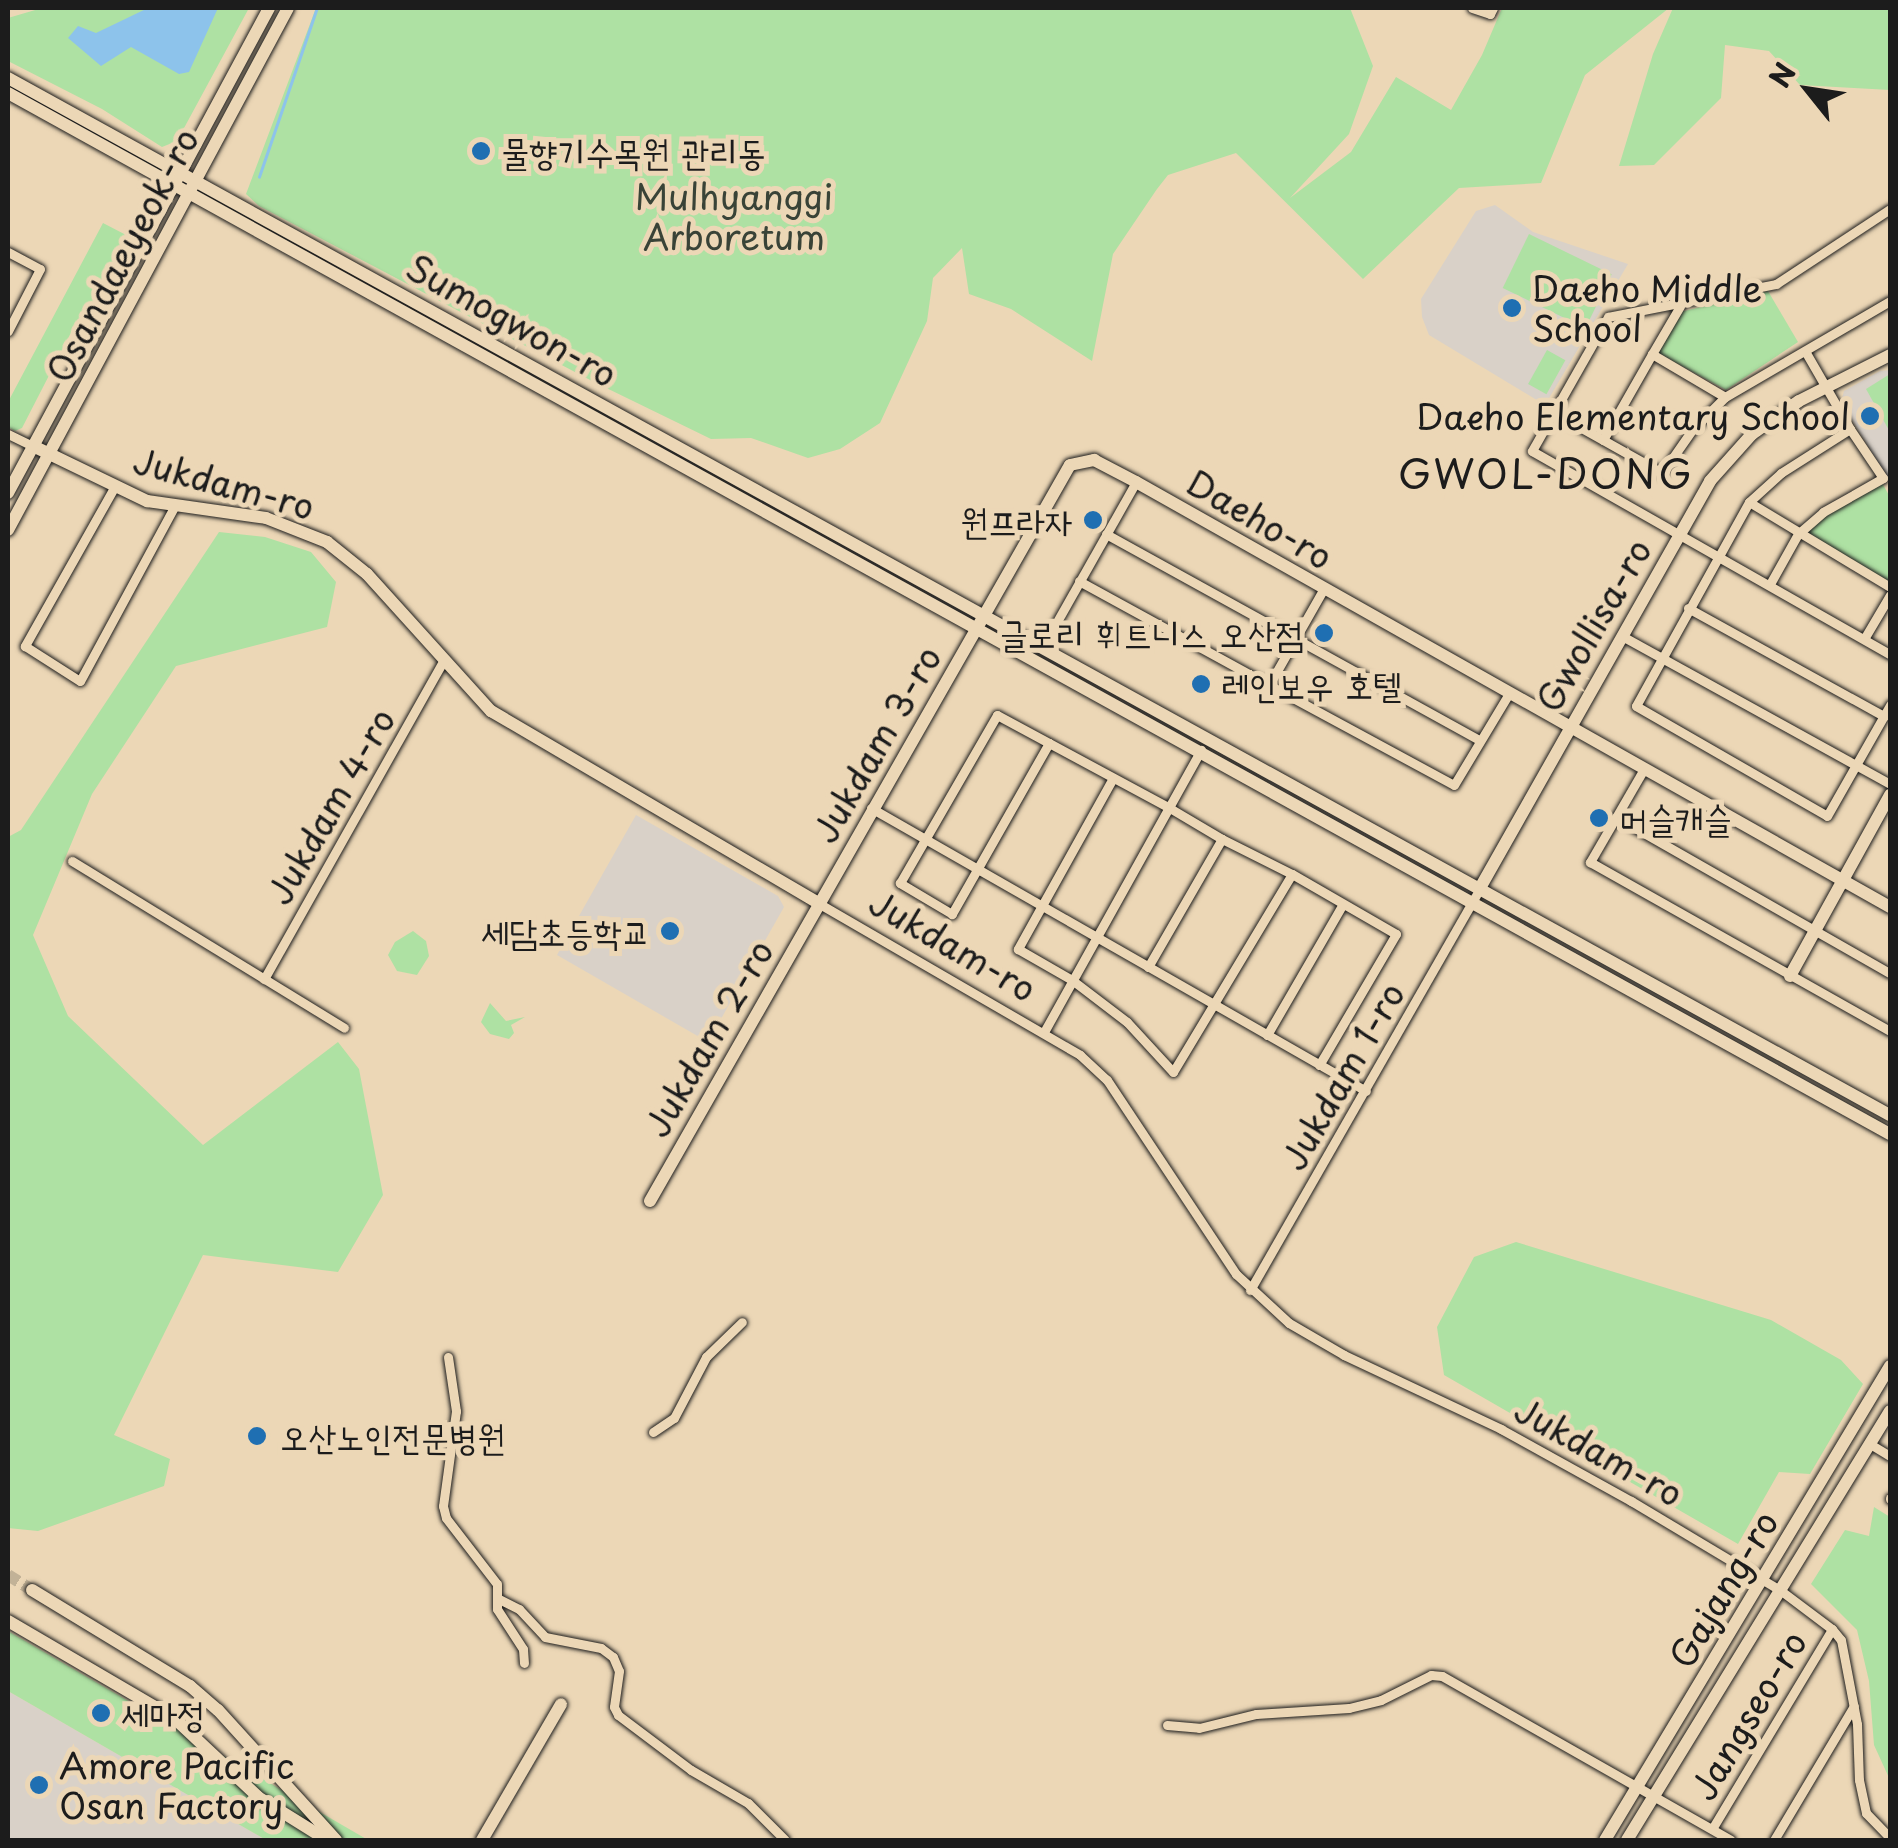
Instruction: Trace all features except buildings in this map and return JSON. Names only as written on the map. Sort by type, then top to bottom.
[{"type":"street","name":"Osandaeyeok-ro","points":[[8,493],[269,8]]},
{"type":"street","name":"Osandaeyeok-ro","points":[[8,530],[288,8]]},
{"type":"street","points":[[1472,8],[1490,14],[1493,8]]},
{"type":"street","name":"Sumogwon-ro","points":[[10,89],[182,172],[1208,739],[1477,894]]},
{"type":"street","name":"Sumogwon-ro","points":[[10,89],[188,195],[978,631],[1200,752],[1477,894]]},
{"type":"street","points":[[1890,209],[1776,284],[1680,306],[1608,317],[1532,451],[1890,654]]},
{"type":"street","points":[[8,252],[40,269],[9,325]]},
{"type":"street","points":[[1554,412],[1662,473],[1692,430],[1726,397],[1890,302]]},
{"type":"street","points":[[1603,440],[1680,306]]},
{"type":"street","points":[[1770,584],[1798,534],[1823,512],[1883,478],[1805,351]]},
{"type":"street","points":[[1652,354],[1726,397]]},
{"type":"street","name":"Gwollisa-ro","points":[[1477,894],[1710,481],[1752,434],[1799,401],[1890,355]]},
{"type":"street","points":[[1850,429],[1781,472],[1749,502],[1636,706],[1827,816],[1890,705]]},
{"type":"street","points":[[8,434],[33,446]]},
{"type":"street","name":"Jukdam-ro","points":[[33,446],[115,486],[174,507],[266,518],[327,542],[367,574],[491,711],[1080,1055],[1108,1080],[1214,1245],[1250,1290],[1289,1322],[1344,1355],[1501,1429],[1780,1590]]},
{"type":"street","name":"Daeho-ro","points":[[986,617],[1070,465],[1094,460],[1843,881]]},
{"type":"street","points":[[1042,648],[1136,482]]},
{"type":"street","points":[[115,486],[25,646],[80,681],[174,507]]},
{"type":"street","points":[[1749,502],[1890,587]]},
{"type":"street","points":[[1106,534],[1479,740]]},
{"type":"street","points":[[1079,581],[1454,785],[1508,695]]},
{"type":"street","points":[[1269,685],[1324,590]]},
{"type":"street","points":[[1864,639],[1890,594]]},
{"type":"street","points":[[1688,608],[1884,716]]},
{"type":"street","name":"Jukdam 3-ro","points":[[818,903],[986,617]]},
{"type":"street","points":[[1622,636],[1890,784]]},
{"type":"street","name":"Jukdam 4-ro","points":[[264,980],[444,660]]},
{"type":"street","points":[[1049,743],[952,914],[900,883],[997,715],[1049,743],[1168,808],[1222,839],[1292,874],[1396,934],[1319,1064]]},
{"type":"street","points":[[1044,1032],[1208,739]]},
{"type":"street","points":[[1644,770],[1590,862],[1890,1031]]},
{"type":"street","points":[[1113,778],[1018,949],[1072,980],[1128,1022],[1173,1072],[1292,874]]},
{"type":"street","points":[[1790,976],[1890,795]]},
{"type":"street","points":[[871,808],[1366,1092]]},
{"type":"street","points":[[1616,817],[1890,973]]},
{"type":"street","points":[[1148,967],[1222,839]]},
{"type":"street","points":[[72,861],[257,970],[264,980],[344,1028]]},
{"type":"street","points":[[1843,881],[1890,906]]},
{"type":"street","points":[[1477,894],[1890,1115]]},
{"type":"street","points":[[1477,894],[1890,1134]]},
{"type":"street","name":"Jukdam 1-ro","points":[[1250,1290],[1477,894]]},
{"type":"street","name":"Jukdam 2-ro","points":[[650,1201],[818,903]]},
{"type":"street","points":[[1267,1035],[1343,904]]},
{"type":"street","points":[[653,1432],[674,1418],[706,1357],[742,1322]]},
{"type":"street","points":[[448,1358],[456,1411],[444,1506],[452,1530],[481,1557],[497,1584],[497,1609],[523,1649],[524,1663]]},
{"type":"street","name":"Gajang-ro","points":[[1605,1840],[1890,1366]]},
{"type":"street","name":"Gajang-ro","points":[[1627,1840],[1890,1411]]},
{"type":"street","points":[[1870,1444],[1890,1456]]},
{"type":"street","points":[[32,1590],[190,1686],[238,1730],[336,1840]]},
{"type":"street","name":"Jangseo-ro","points":[[1780,1590],[1841,1640],[1854,1706],[1859,1780],[1866,1813],[1890,1838]]},
{"type":"street","points":[[497,1598],[520,1609],[545,1636],[601,1648],[613,1657],[619,1671],[614,1706],[618,1716],[691,1770],[748,1802],[784,1840]]},
{"type":"street","points":[[8,1621],[174,1718],[258,1797],[328,1840]]},
{"type":"street","name":"Jangseo-ro","points":[[1712,1829],[1832,1629]]},
{"type":"street","points":[[1167,1725],[1199,1728],[1243,1716],[1349,1708],[1381,1700],[1431,1674],[1442,1676],[1731,1840]]},
{"type":"street","points":[[482,1840],[562,1704]]},
{"type":"street","points":[[1774,1840],[1854,1706]]},
{"type":"shaded area","name":"Daeho Middle School","points":[[1495,205],[1533,232],[1628,264],[1545,405],[1429,335],[1422,317],[1421,299],[1476,211]]},
{"type":"shaded area","name":"Daeho Elementary School","points":[[1890,370],[1890,482],[1841,402],[1844,391],[1880,371]]},
{"type":"shaded area","name":"세담초등학교","points":[[636,815],[778,896],[784,907],[708,1042],[557,955]]},
{"type":"shaded area","points":[[8,1691],[266,1840],[8,1840]]},
{"type":"green space","points":[[42,8],[249,8],[177,141],[162,147],[102,109],[8,61],[8,18]]},
{"type":"green space","name":"Mulhyanggi Arboretum","points":[[316,8],[1350,8],[1373,66],[1349,134],[1290,198],[1351,152],[1396,77],[1451,110],[1482,55],[1502,8],[1669,8],[1585,75],[1541,183],[1459,188],[1363,279],[1236,153],[1168,175],[1157,189],[1113,254],[1092,361],[1011,309],[969,294],[962,248],[933,278],[927,321],[880,423],[840,449],[808,458],[751,438],[711,439],[259,206],[246,194]]},
{"type":"green space","points":[[1673,8],[1890,8],[1890,90],[1800,85],[1769,51],[1725,45],[1721,98],[1654,165],[1619,166],[1653,54]]},
{"type":"green space","points":[[103,223],[128,236],[94,306],[78,319],[22,428],[15,431],[8,427],[8,402]]},
{"type":"green space","points":[[1529,234],[1612,274],[1585,328],[1503,288]]},
{"type":"green space","points":[[1768,291],[1798,342],[1726,390],[1658,353],[1680,312]]},
{"type":"green space","points":[[1547,350],[1565,360],[1546,394],[1528,384]]},
{"type":"green space","points":[[1890,374],[1890,432],[1866,389]]},
{"type":"green space","points":[[1882,483],[1890,497],[1890,583],[1805,532],[1825,513]]},
{"type":"green space","points":[[219,532],[265,537],[311,552],[336,582],[327,627],[176,666],[92,794],[33,935],[68,1016],[203,1145],[338,1042],[359,1069],[383,1195],[338,1272],[203,1255],[114,1435],[170,1459],[164,1486],[38,1531],[8,1528],[8,837],[21,830]]},
{"type":"green space","points":[[413,931],[426,941],[429,956],[417,975],[397,971],[388,955],[395,942]]},
{"type":"green space","points":[[490,1003],[506,1021],[525,1017],[511,1025],[514,1033],[509,1039],[490,1034],[481,1022]]},
{"type":"green space","points":[[1516,1242],[1771,1320],[1841,1360],[1863,1384],[1810,1474],[1779,1472],[1738,1544],[1444,1375],[1437,1327],[1474,1257]]},
{"type":"green space","points":[[1874,1507],[1890,1517],[1890,1780],[1874,1745],[1869,1681],[1857,1630],[1811,1584],[1845,1530],[1869,1536]]},
{"type":"green space","points":[[8,1631],[368,1840],[266,1840],[8,1691]]},
{"type":"water","points":[[148,8],[218,8],[189,72],[179,74],[131,47],[101,66],[68,38],[78,26],[96,33]]},
{"type":"waterway","points":[[259,177],[317,8]]},
{"type":"tunnel","points":[[8,1575],[32,1590]]},
{"type":"place","name":"물향기수목원 관리동","points":[[481,151]]},
{"type":"place","name":"Daeho Middle School","points":[[1512,308]]},
{"type":"place","name":"Daeho Elementary School","points":[[1870,416]]},
{"type":"place","name":"원프라자","points":[[1093,520]]},
{"type":"place","name":"글로리 휘트니스 오산점","points":[[1324,633]]},
{"type":"place","name":"레인보우 호텔","points":[[1201,684]]},
{"type":"place","name":"머슬캐슬","points":[[1599,818]]},
{"type":"place","name":"세담초등학교","points":[[670,931]]},
{"type":"place","name":"오산노인전문병원","points":[[257,1436]]},
{"type":"place","name":"세마정","points":[[101,1713]]},
{"type":"place","name":"Amore Pacific Osan Factory","points":[[39,1785]]},
{"type":"district","name":"GWOL-DONG","points":[[1546,473]]}]
